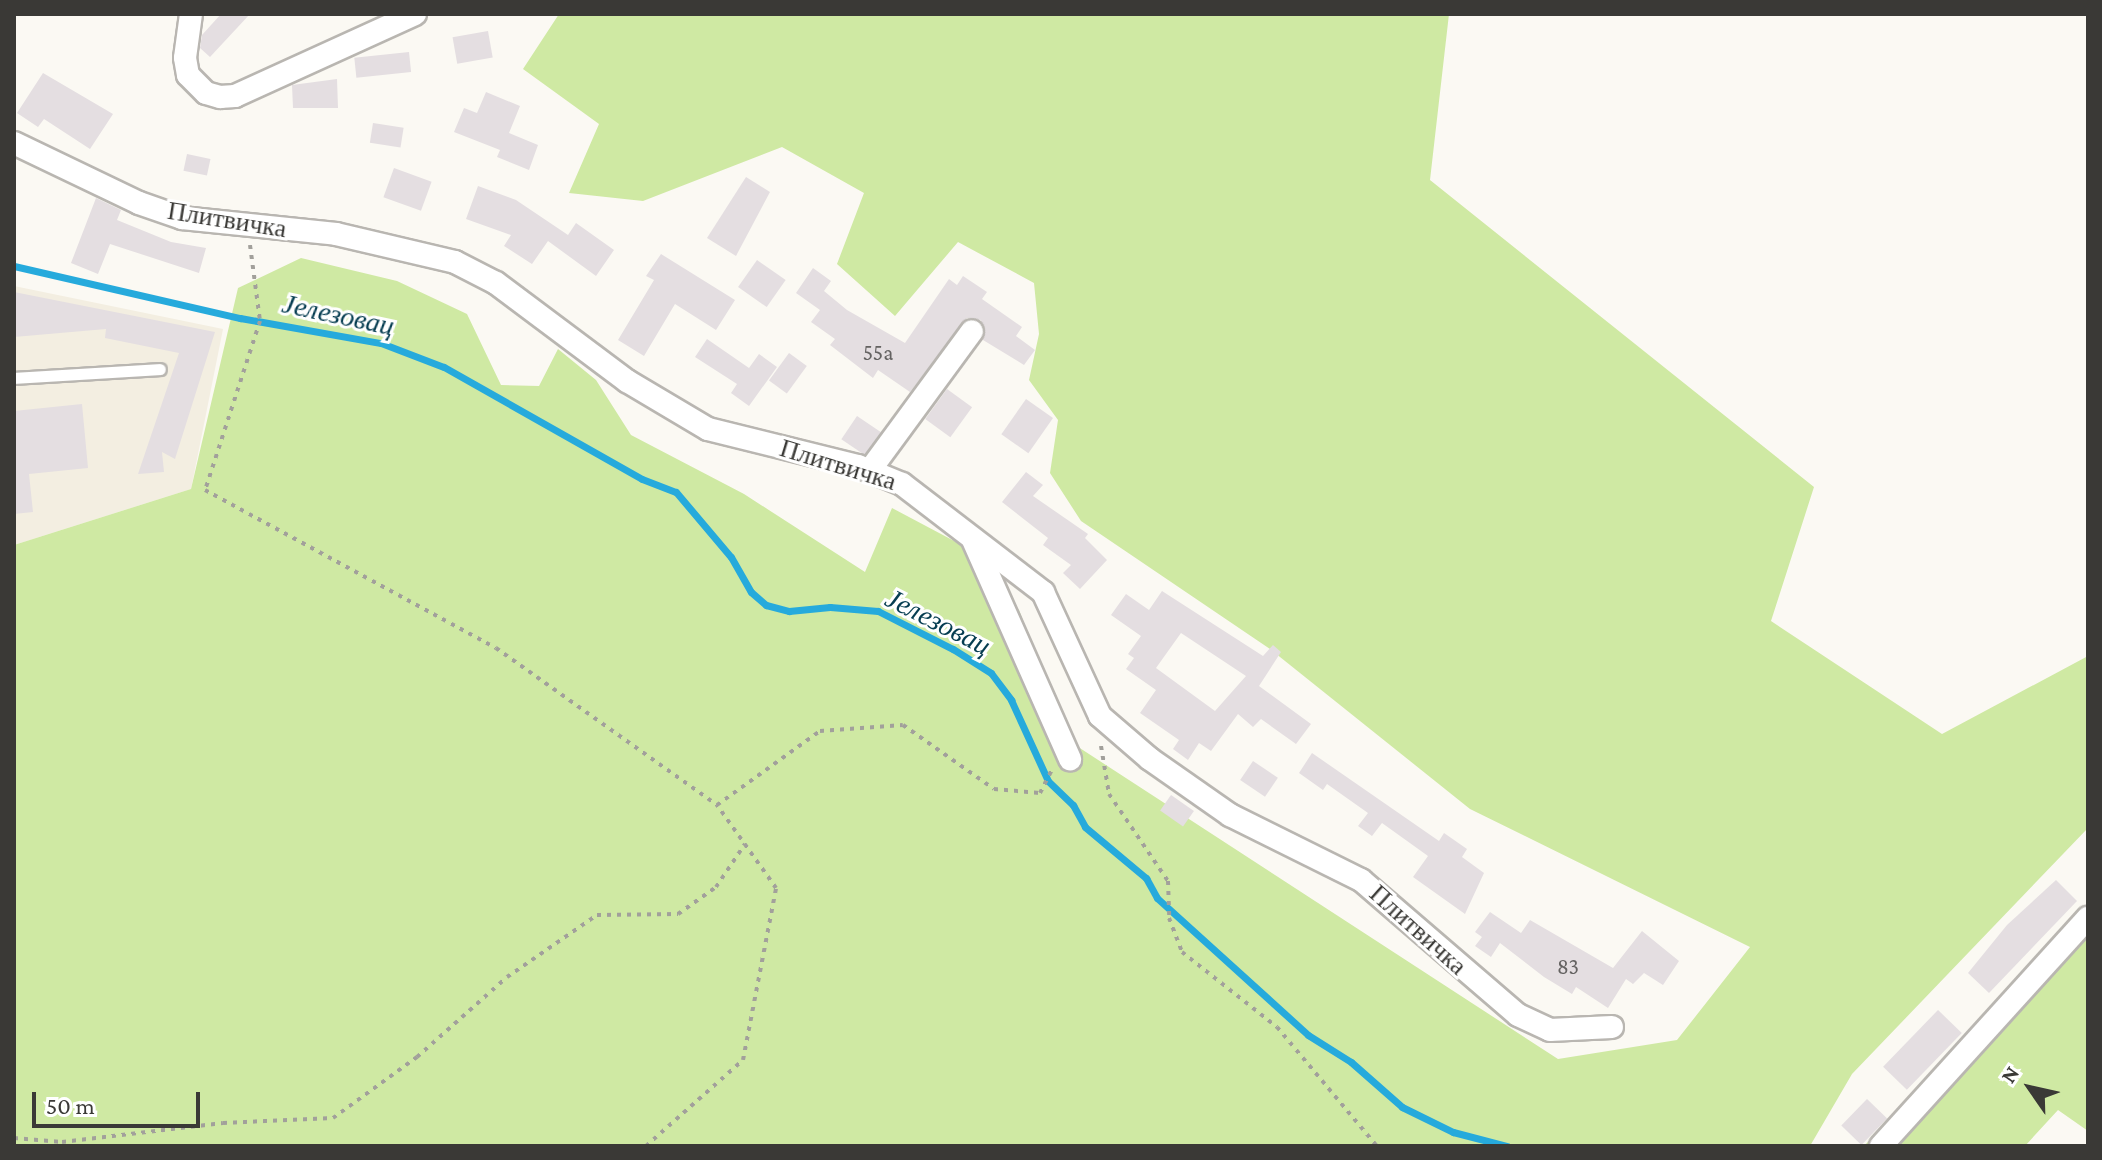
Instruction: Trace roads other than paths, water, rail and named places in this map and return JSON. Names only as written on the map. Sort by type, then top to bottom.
[{"type":"street","points":[[191,14],[185,58],[188,75],[214,97],[235,96],[415,14]]},
{"type":"street","name":"Плитвичка","points":[[14,143],[158,211],[247,227],[385,242],[455,262],[496,283],[627,381],[708,429],[870,470],[922,495],[1043,592],[1100,716],[1204,799],[1264,835],[1361,880],[1518,1015],[1550,1030],[1612,1027]]},
{"type":"street","points":[[870,470],[972,331]]},
{"type":"street","points":[[969,531],[1011,616],[1066,749]]},
{"type":"street","points":[[1881,1146],[2088,918]]},
{"type":"lane","points":[[14,378],[160,369]]},
{"type":"waterway","name":"Јелезовац","points":[[14,266],[240,318],[381,343],[444,367],[642,479],[676,492],[731,557],[751,592],[766,605],[789,611],[830,607],[878,611],[953,649],[991,673],[1011,700],[1048,781],[1073,805],[1085,827],[1146,878],[1157,898],[1308,1035],[1351,1062],[1402,1107],[1453,1132],[1507,1146]]}]
